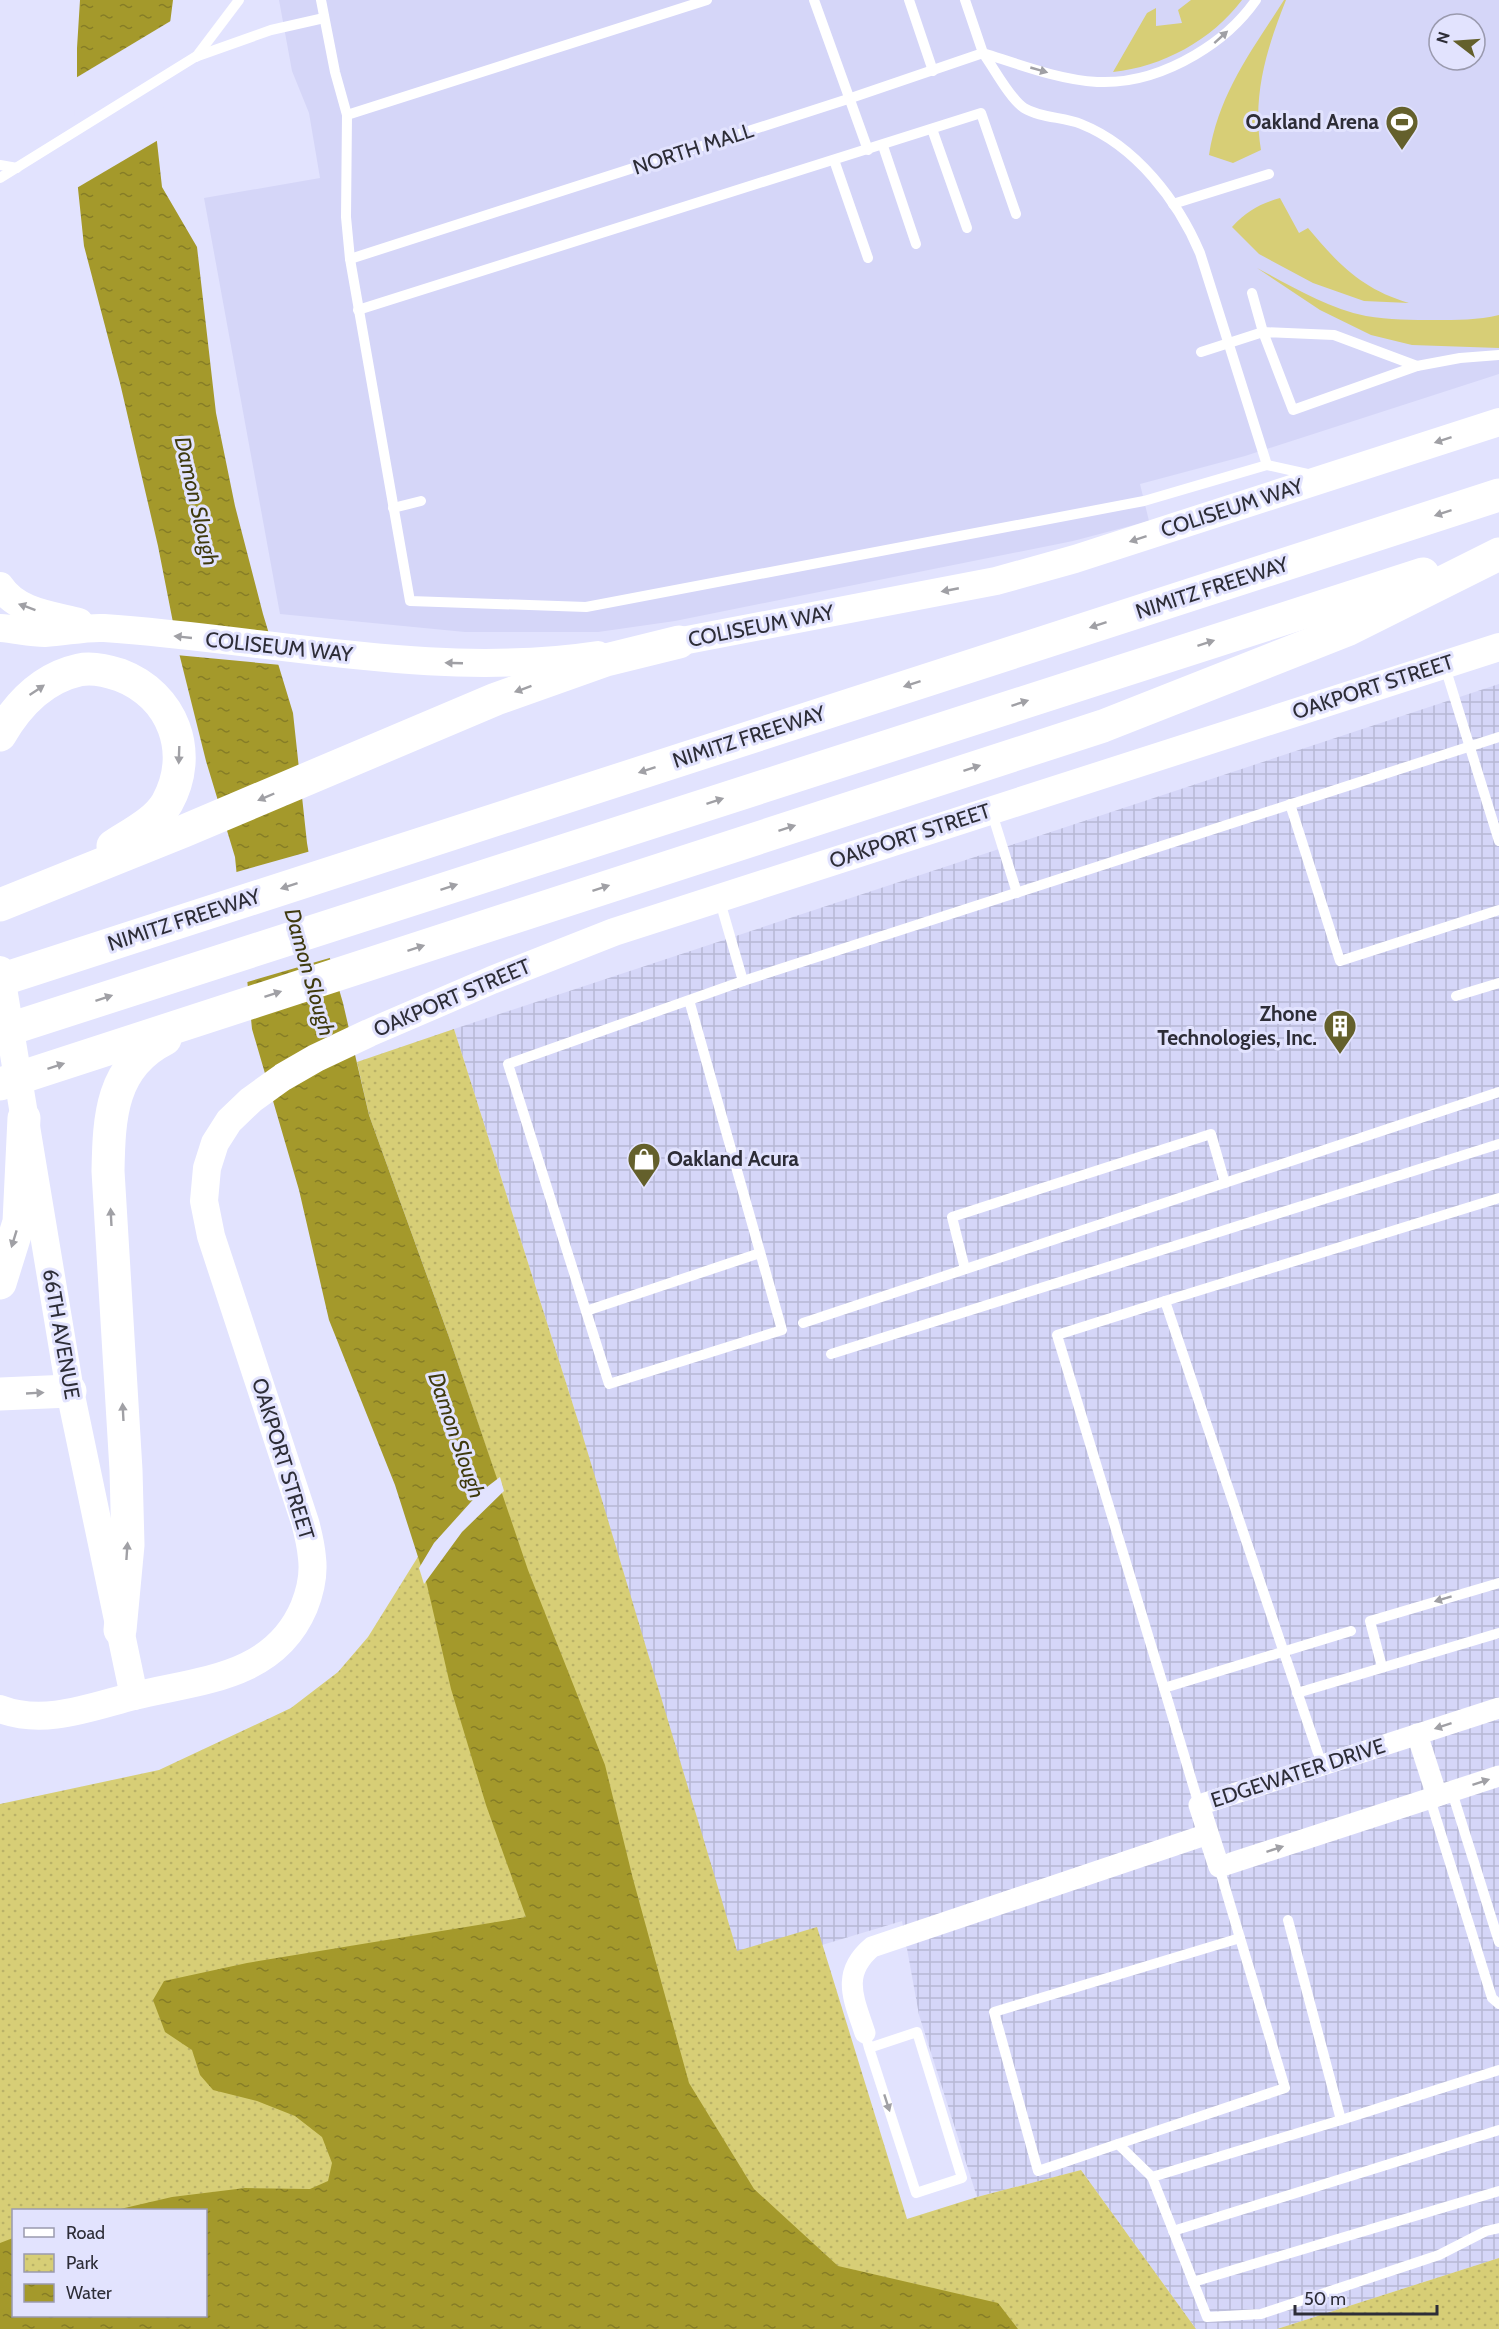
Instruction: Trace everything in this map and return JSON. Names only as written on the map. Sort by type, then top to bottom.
[{"type":"highway","name":"NIMITZ FREEWAY","points":[[0,980],[1499,495]]},
{"type":"highway","points":[[0,1032],[1499,552]]},
{"type":"highway","points":[[0,1084],[1103,726],[1347,630],[1499,552]]},
{"type":"highway","points":[[0,905],[184,831],[496,699],[606,660],[679,642]]},
{"type":"highway","points":[[0,735],[15,710],[27,697],[52,680],[81,669],[108,671],[134,680],[157,698],[172,721],[180,748],[177,779],[166,805],[146,825],[52,885]]},
{"type":"highway","points":[[120,1630],[128,1545],[126,1470],[108,1171],[109,1128],[116,1095],[129,1067],[148,1047],[218,1013]]},
{"type":"highway","points":[[0,1283],[19,1222],[24,1118]]},
{"type":"highway","points":[[0,1395],[70,1391]]},
{"type":"street","name":"COLISEUM WAY","points":[[0,628],[43,633],[102,628],[409,661],[470,663],[586,657],[679,642],[996,581],[1075,559],[1499,422]]},
{"type":"street","points":[[0,586],[7,597],[20,606],[102,628]]},
{"type":"street","name":"OAKPORT STREET","points":[[0,1709],[38,1716],[73,1713],[134,1696],[215,1678],[250,1666],[278,1648],[298,1620],[310,1591],[313,1558],[305,1522],[211,1236],[204,1201],[207,1168],[215,1143],[230,1121],[252,1100],[283,1077],[316,1058],[369,1033],[550,956],[614,932],[1499,646]]},
{"type":"street","name":"66TH AVENUE","points":[[0,970],[70,1391],[134,1696]]},
{"type":"street","name":"EDGEWATER DRIVE","points":[[1219,1867],[1199,1805],[1499,1708]]},
{"type":"street","points":[[1418,1734],[1440,1795]]},
{"type":"street","points":[[1219,1867],[1499,1776]]},
{"type":"street","points":[[867,2040],[851,1992],[853,1972],[860,1957],[872,1947],[1208,1834]]},
{"type":"lane","points":[[191,60],[239,0]]},
{"type":"lane","points":[[321,0],[347,115],[346,211],[350,259],[410,601],[586,607],[1144,501],[1267,465],[1327,478]]},
{"type":"lane","points":[[347,115],[706,0]]},
{"type":"lane","points":[[814,0],[868,150]]},
{"type":"lane","points":[[909,0],[933,71]]},
{"type":"lane","points":[[965,0],[983,53],[1012,97],[1025,109],[1080,123],[1103,134],[1126,151],[1173,204],[1190,230],[1200,253],[1267,465]]},
{"type":"lane","points":[[983,53],[1078,81],[1110,83],[1146,78],[1179,64],[1214,44],[1245,15],[1256,0]]},
{"type":"lane","points":[[0,178],[191,60],[271,30],[324,18]]},
{"type":"lane","name":"NORTH MALL","points":[[350,259],[848,99],[983,53]]},
{"type":"lane","points":[[358,310],[883,146],[981,113],[1016,214]]},
{"type":"lane","points":[[932,129],[967,228]]},
{"type":"lane","points":[[883,146],[916,244]]},
{"type":"lane","points":[[834,160],[868,258]]},
{"type":"lane","points":[[0,165],[16,168]]},
{"type":"lane","points":[[1173,204],[1269,174]]},
{"type":"lane","points":[[1252,293],[1263,332],[1293,410],[1417,366],[1460,358],[1499,355]]},
{"type":"lane","points":[[1201,352],[1263,332],[1334,336],[1417,366]]},
{"type":"lane","points":[[393,508],[421,501]]},
{"type":"lane","points":[[1444,664],[1499,841]]},
{"type":"lane","points":[[689,1000],[782,1330],[609,1384],[508,1064],[689,1000],[743,981],[1499,737]]},
{"type":"lane","points":[[1290,804],[1340,961],[1499,910]]},
{"type":"lane","points":[[991,810],[1017,893]]},
{"type":"lane","points":[[719,898],[743,981]]},
{"type":"lane","points":[[1456,996],[1499,983]]},
{"type":"lane","points":[[803,1323],[1499,1092]]},
{"type":"lane","points":[[965,1269],[952,1217],[1211,1134],[1225,1183]]},
{"type":"lane","points":[[831,1354],[1499,1144]]},
{"type":"lane","points":[[1199,1805],[1057,1335],[1499,1198]]},
{"type":"lane","points":[[586,1311],[760,1253]]},
{"type":"lane","points":[[1165,1301],[1322,1765]]},
{"type":"lane","points":[[1382,1667],[1370,1621],[1499,1582]]},
{"type":"lane","points":[[1164,1688],[1352,1631]]},
{"type":"lane","points":[[1297,1693],[1499,1634]]},
{"type":"lane","points":[[1440,1795],[1499,1942]]},
{"type":"lane","points":[[1440,1795],[1492,1998],[1499,2004]]},
{"type":"lane","points":[[1219,1867],[1285,2088],[1038,2171],[994,2012],[1240,1938]]},
{"type":"lane","points":[[1288,1920],[1341,2120]]},
{"type":"lane","points":[[917,2032],[962,2178],[916,2193],[867,2040],[917,2032]]},
{"type":"lane","points":[[1152,2177],[1499,2070]]},
{"type":"lane","points":[[1173,2231],[1499,2130]]},
{"type":"lane","points":[[1118,2144],[1152,2177],[1207,2317],[1261,2314],[1439,2255],[1486,2231],[1499,2228]]},
{"type":"lane","points":[[1193,2282],[1499,2191]]},
{"type":"shaded area","points":[[279,0],[1499,0],[1499,374],[1245,456],[1140,484],[1149,521],[1073,541],[675,621],[598,632],[465,632],[280,614],[204,198],[320,178],[309,113],[292,71]]},
{"type":"shaded area","points":[[1499,684],[1499,2258],[1277,2329],[1196,2329],[1081,2170],[977,2197],[919,2015],[902,1921],[722,1975],[581,1430],[454,1029]]},
{"type":"green space","points":[[1191,0],[1242,0],[1216,27],[1185,49],[1150,64],[1113,72],[1147,13],[1156,8],[1156,26],[1182,23],[1178,10]]},
{"type":"green space","points":[[1286,0],[1267,55],[1260,92],[1258,111],[1261,150],[1233,163],[1209,155],[1220,112],[1228,92]]},
{"type":"green space","points":[[1280,198],[1299,233],[1308,228],[1352,274],[1378,291],[1409,303],[1364,301],[1313,283],[1259,254],[1232,227],[1254,209]]},
{"type":"green space","points":[[1257,268],[1323,302],[1366,316],[1443,320],[1475,319],[1499,315],[1499,348],[1412,345],[1371,335],[1320,310]]},
{"type":"green space","points":[[454,1029],[581,1430],[737,1951],[817,1927],[907,2219],[977,2197],[1081,2170],[1196,2329],[0,2329],[0,1804],[159,1770],[291,1708],[338,1672],[368,1637],[434,1531],[494,1471],[449,1337],[369,1115],[357,1062]]},
{"type":"green space","points":[[1499,2258],[1499,2329],[1277,2329]]},
{"type":"water","name":"Damon Slough","points":[[80,0],[173,0],[156,133],[162,187],[197,247],[216,413],[235,506],[263,614],[293,713],[307,843],[322,931],[343,1003],[369,1115],[449,1337],[528,1570],[605,1765],[633,1879],[689,2083],[754,2189],[838,2266],[998,2303],[1018,2329],[0,2329],[0,2243],[12,2238],[12,2317],[207,2317],[207,2209],[120,2209],[172,2197],[245,2188],[310,2189],[328,2181],[332,2163],[322,2137],[295,2116],[257,2101],[213,2090],[200,2075],[192,2050],[165,2032],[153,2000],[164,1981],[247,1963],[526,1917],[486,1805],[451,1689],[427,1585],[395,1485],[329,1320],[299,1190],[252,1029],[235,857],[206,761],[179,653],[158,546],[120,383],[84,246],[77,179],[77,48]]},
{"type":"pier","points":[[174,19],[160,139],[75,189],[74,79]]},
{"type":"pier","points":[[170,625],[272,635],[281,665],[176,655]]},
{"type":"pier","points":[[311,851],[325,931],[333,957],[244,983],[233,873]]},
{"type":"pier","points":[[500,1477],[504,1491],[462,1532],[424,1584],[419,1568],[434,1543],[479,1493]]},
{"type":"place","name":"Oakland Arena","points":[[1402,151]]},
{"type":"place","name":"Zhone Technologies, Inc.","points":[[1340,1055]]},
{"type":"place","name":"Oakland Acura","points":[[644,1188]]}]
